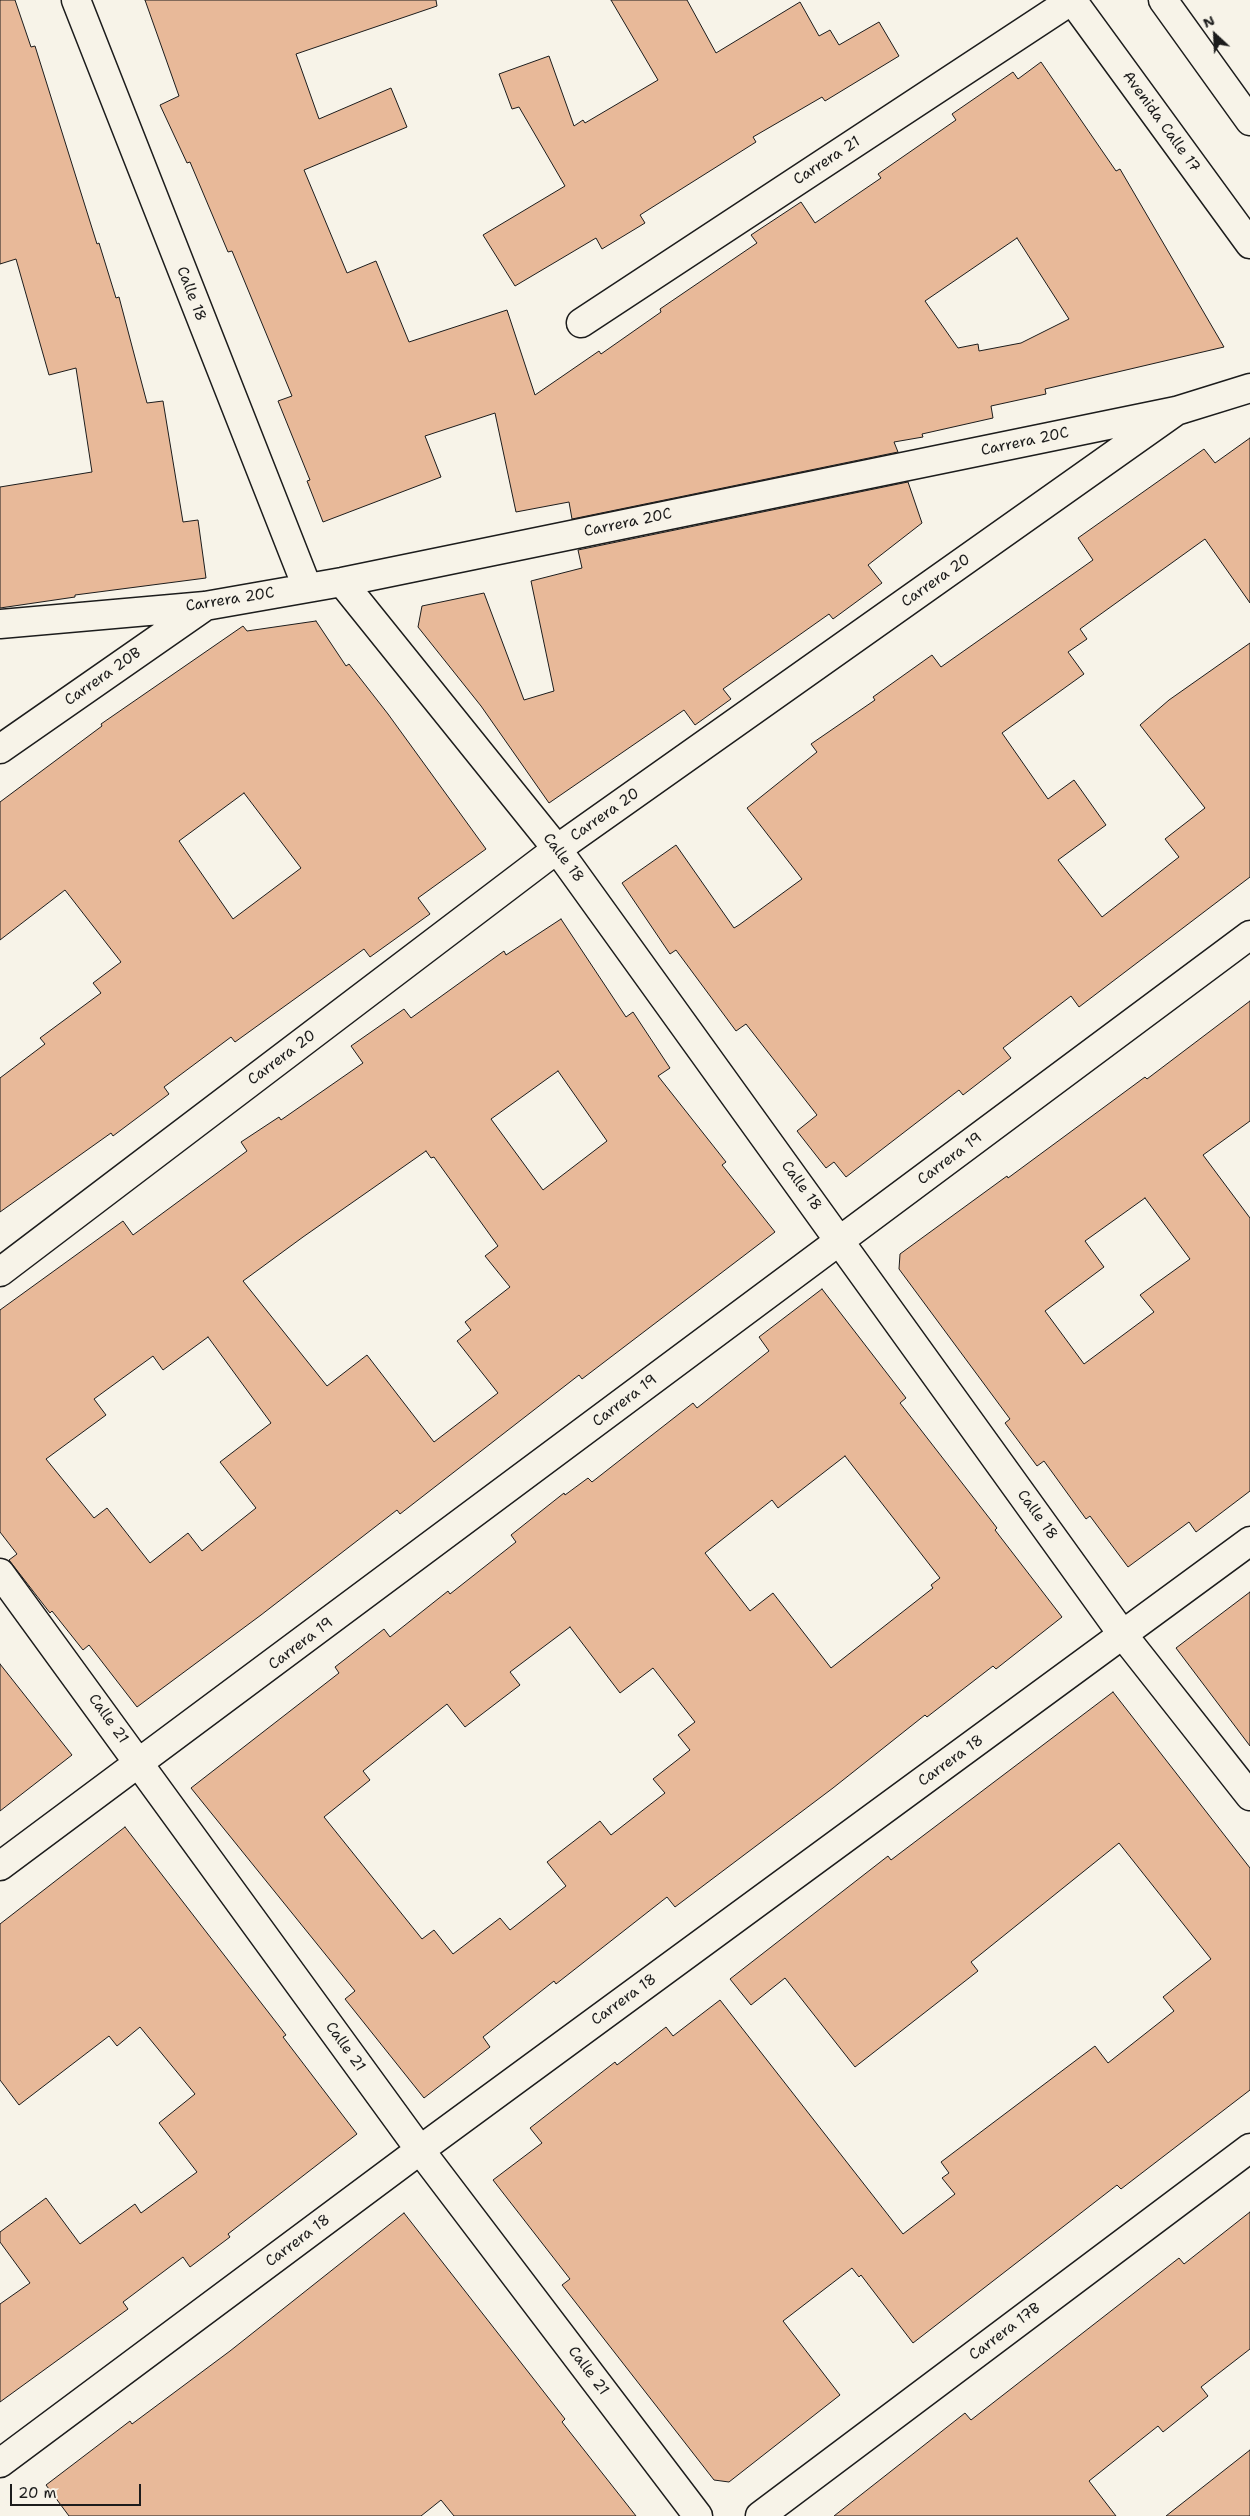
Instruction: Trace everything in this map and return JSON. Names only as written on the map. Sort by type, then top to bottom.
[{"type":"street","name":"Calle 18","points":[[76,0],[306,587]]},
{"type":"street","name":"Avenida Calle 17","points":[[1072,0],[1250,244]]},
{"type":"street","name":"Carrera 21","points":[[581,322],[1072,0]]},
{"type":"street","points":[[1163,0],[1250,121]]},
{"type":"street","name":"Carrera 20C","points":[[0,624],[205,606],[342,582],[1176,411],[1250,388]]},
{"type":"street","name":"Carrera 20","points":[[0,1272],[557,849],[1176,411]]},
{"type":"street","name":"Calle 18","points":[[342,582],[557,849],[1123,1635],[1250,1796]]},
{"type":"street","name":"Carrera 20B","points":[[0,749],[205,606]]},
{"type":"street","name":"Carrera 19","points":[[0,1866],[141,1763],[1250,935]]},
{"type":"street","name":"Carrera 18","points":[[0,2463],[420,2150],[1250,1541]]},
{"type":"street","name":"Calle 21","points":[[0,1573],[141,1763],[420,2150],[698,2516]]},
{"type":"street","name":"Carrera 17B","points":[[760,2516],[1250,2148]]},
{"type":"building","points":[[0,0],[15,0],[31,47],[35,46],[97,244],[99,243],[116,298],[119,297],[147,403],[163,401],[183,522],[198,520],[206,578],[75,595],[75,597],[0,608],[0,487],[92,472],[76,368],[49,375],[16,259],[0,264]]},
{"type":"building","points":[[145,0],[436,0],[437,6],[296,54],[319,119],[391,88],[407,127],[304,170],[347,273],[376,261],[409,342],[507,310],[535,395],[599,351],[601,354],[661,312],[660,309],[757,243],[751,235],[801,202],[815,223],[881,178],[878,174],[956,120],[952,114],[1013,72],[1018,79],[1041,62],[1116,171],[1120,169],[1224,347],[1045,389],[1046,394],[991,406],[993,418],[922,434],[923,437],[894,442],[898,452],[572,519],[569,502],[516,512],[495,413],[425,436],[441,477],[323,522],[307,481],[310,480],[278,401],[292,396],[232,251],[228,252],[190,162],[187,163],[160,105],[179,96]],"holes":[[[1017,238],[1069,319],[1021,343],[979,351],[978,344],[958,348],[925,301]]]},
{"type":"building","points":[[611,0],[687,0],[716,53],[800,2],[819,36],[830,30],[839,45],[879,22],[899,56],[825,101],[822,97],[753,137],[756,142],[640,215],[645,223],[602,249],[596,238],[515,286],[483,235],[565,186],[519,107],[512,109],[499,74],[549,56],[574,126],[583,120],[585,123],[658,80]]},
{"type":"building","points":[[1250,438],[1250,603],[1205,539],[1080,629],[1087,639],[1068,652],[1084,674],[1002,733],[1048,799],[1074,780],[1106,825],[1058,860],[1102,917],[1179,857],[1165,839],[1205,808],[1140,725],[1169,700],[1250,643],[1250,877],[1079,1007],[1071,996],[1003,1048],[1011,1058],[963,1095],[959,1090],[846,1177],[834,1162],[826,1168],[797,1131],[817,1115],[746,1024],[736,1031],[676,950],[670,954],[622,883],[676,845],[734,928],[739,925],[802,879],[747,808],[817,752],[811,744],[875,700],[873,697],[932,655],[941,667],[1093,560],[1078,538],[1204,449],[1215,463]]},
{"type":"building","points":[[908,482],[922,523],[868,565],[882,583],[833,619],[829,614],[723,689],[731,699],[695,725],[684,710],[549,803],[481,706],[418,627],[422,606],[484,593],[524,700],[554,691],[531,581],[582,568],[578,550]]},
{"type":"building","points":[[316,621],[346,666],[349,664],[388,714],[486,849],[418,898],[430,914],[370,957],[364,949],[235,1042],[231,1037],[164,1087],[169,1094],[113,1136],[111,1133],[0,1212],[0,1078],[45,1044],[40,1038],[101,993],[93,983],[121,962],[65,890],[0,940],[0,802],[102,726],[101,724],[243,626],[247,631]],"holes":[[[244,793],[301,868],[233,919],[179,841]]]},
{"type":"building","points":[[561,919],[626,1017],[633,1012],[670,1068],[658,1076],[726,1162],[722,1165],[775,1232],[582,1379],[579,1375],[400,1514],[397,1510],[261,1615],[137,1707],[89,1645],[83,1650],[52,1611],[50,1613],[9,1560],[17,1554],[0,1532],[0,1310],[123,1221],[133,1235],[247,1151],[241,1142],[279,1117],[281,1120],[363,1063],[351,1046],[404,1009],[411,1018],[504,951],[506,955]],"holes":[[[558,1071],[607,1141],[543,1190],[491,1119]],[[426,1151],[431,1158],[434,1157],[498,1246],[485,1256],[510,1287],[465,1322],[471,1330],[457,1341],[498,1393],[434,1442],[367,1355],[327,1386],[243,1281]],[[208,1337],[271,1423],[220,1462],[256,1508],[202,1551],[188,1533],[150,1563],[107,1508],[94,1518],[46,1459],[106,1415],[94,1399],[153,1356],[163,1370]]]},
{"type":"building","points":[[1250,1001],[1250,1121],[1203,1155],[1250,1218],[1250,1491],[1196,1532],[1189,1522],[1128,1567],[1090,1516],[1086,1519],[1044,1461],[1037,1466],[1005,1423],[1010,1419],[899,1269],[900,1254],[1007,1176],[1008,1178],[1145,1077],[1147,1079]],"holes":[[[1145,1198],[1190,1259],[1140,1295],[1154,1312],[1084,1364],[1045,1311],[1104,1267],[1085,1241]]]},
{"type":"building","points":[[822,1289],[906,1398],[900,1403],[997,1528],[995,1530],[1062,1617],[996,1669],[993,1666],[927,1717],[925,1715],[833,1788],[675,1907],[667,1897],[556,1984],[554,1981],[483,2037],[490,2047],[424,2098],[345,1999],[355,1991],[191,1788],[339,1673],[335,1667],[384,1629],[390,1637],[448,1591],[450,1594],[516,1542],[511,1535],[564,1493],[565,1495],[588,1478],[592,1482],[693,1403],[697,1408],[769,1351],[759,1337]],"holes":[[[845,1456],[940,1578],[931,1585],[933,1588],[831,1668],[773,1593],[750,1611],[705,1553],[772,1500],[778,1508]],[[570,1627],[620,1693],[653,1668],[695,1722],[678,1735],[690,1750],[653,1779],[665,1793],[611,1835],[600,1821],[547,1862],[566,1886],[510,1930],[500,1918],[453,1954],[434,1930],[422,1939],[324,1817],[370,1780],[363,1771],[447,1704],[465,1727],[520,1685],[510,1672]]]},
{"type":"building","points":[[1250,1592],[1250,1746],[1176,1648]]},
{"type":"building","points":[[0,1664],[72,1755],[0,1811]]},
{"type":"building","points":[[1113,1692],[1250,1868],[1250,2090],[1121,2189],[1117,2185],[913,2343],[861,2275],[859,2277],[852,2268],[783,2321],[840,2395],[729,2482],[714,2480],[562,2285],[570,2279],[493,2180],[542,2143],[530,2128],[615,2062],[617,2065],[666,2027],[673,2036],[720,2000],[903,2234],[955,2194],[942,2178],[949,2173],[941,2162],[1095,2046],[1108,2063],[1174,2011],[1163,1997],[1211,1959],[1119,1843],[971,1962],[978,1971],[855,2067],[785,1978],[751,2005],[730,1979],[888,1856],[891,1860]]},
{"type":"building","points":[[125,1827],[286,2035],[283,2037],[357,2134],[228,2234],[230,2237],[190,2267],[183,2257],[123,2302],[128,2309],[0,2402],[0,2304],[30,2283],[0,2242],[0,2232],[46,2198],[80,2244],[135,2204],[141,2213],[197,2172],[159,2123],[195,2094],[140,2027],[117,2046],[109,2036],[19,2105],[0,2080],[0,1924]]},
{"type":"building","points":[[1250,2212],[1250,2349],[1201,2387],[1208,2396],[1163,2432],[1158,2426],[1089,2481],[1116,2516],[834,2516],[965,2413],[971,2420],[1179,2258],[1184,2264]]},
{"type":"building","points":[[404,2213],[565,2419],[562,2422],[636,2516],[454,2516],[441,2500],[421,2516],[69,2516],[46,2485],[130,2421],[132,2424],[230,2351]]},
{"type":"building","points":[[1250,2450],[1250,2516],[1166,2516]]}]
